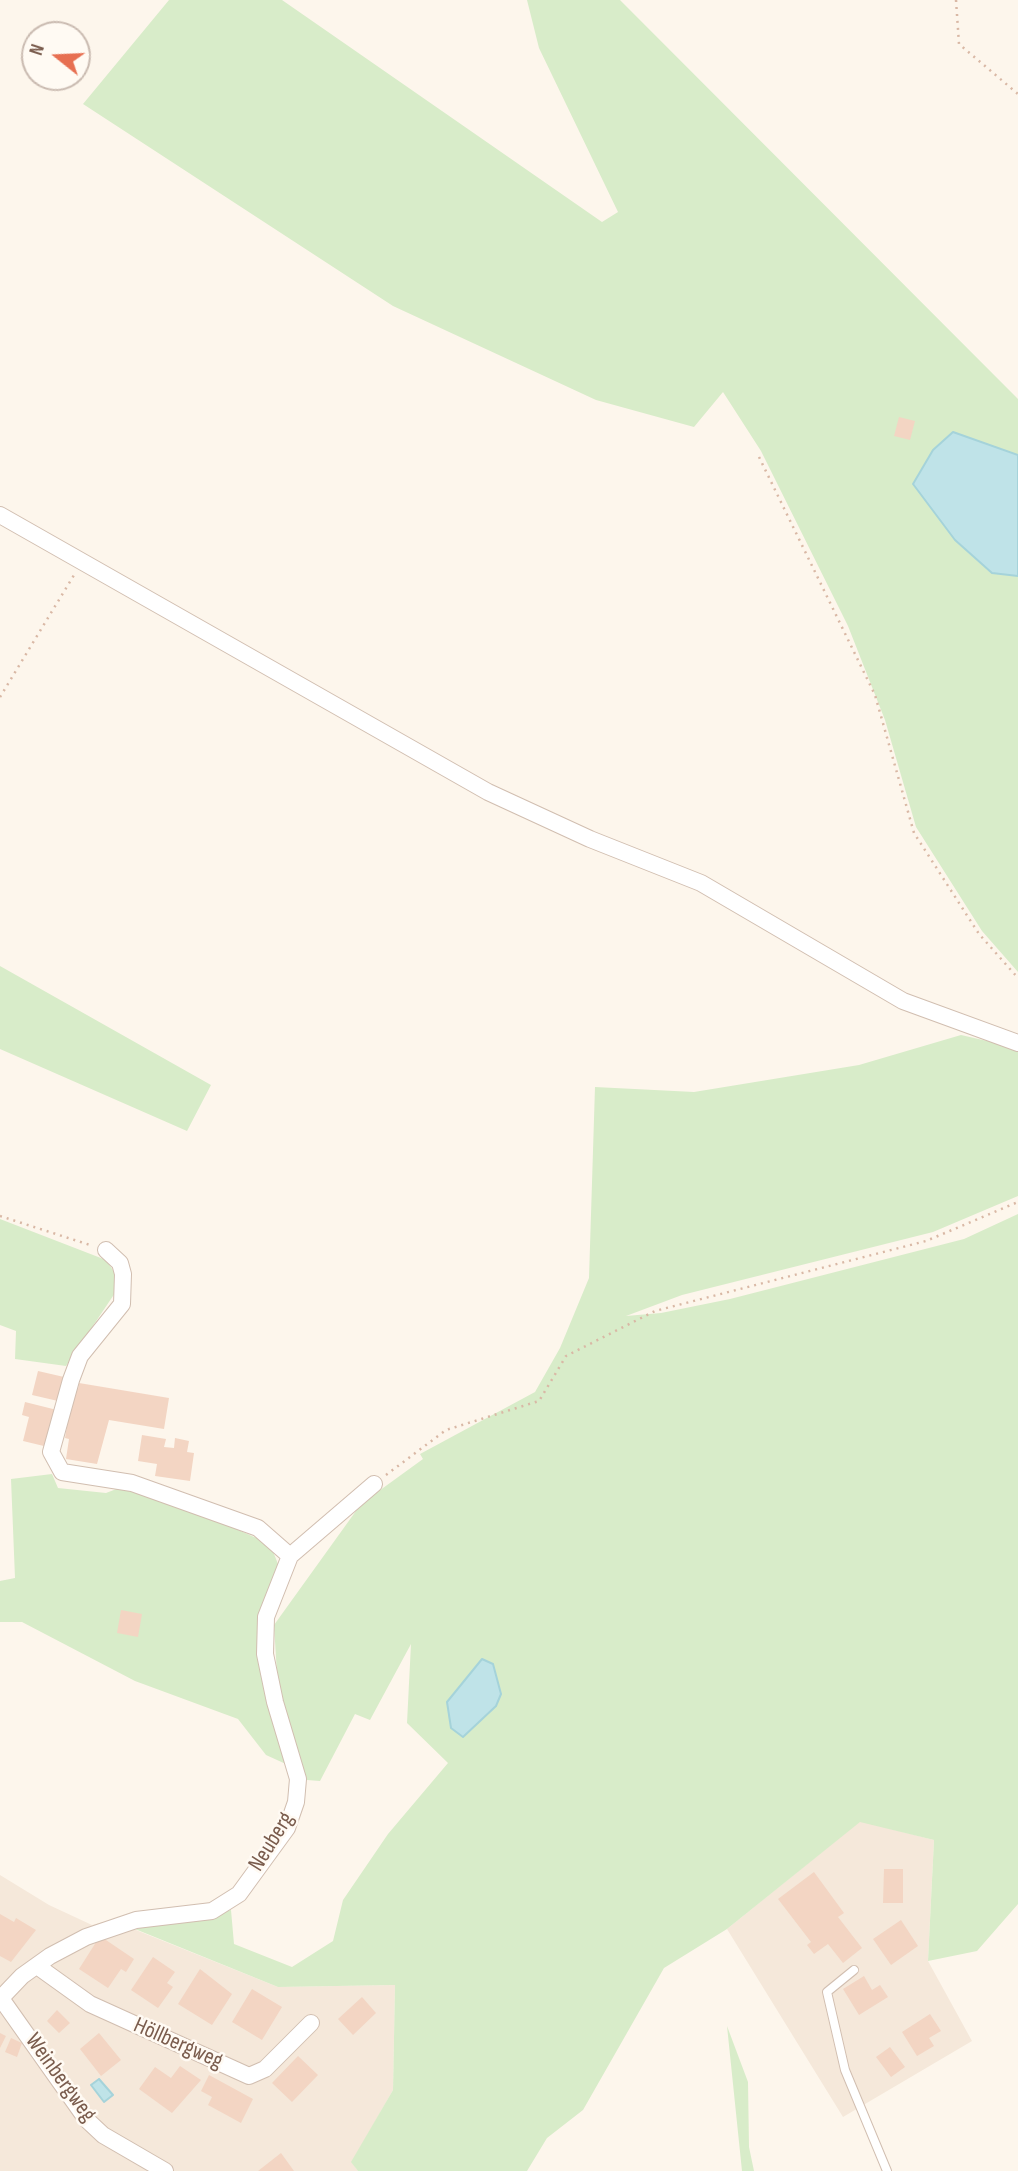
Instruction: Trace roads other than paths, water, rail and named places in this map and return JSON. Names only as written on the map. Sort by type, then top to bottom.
[{"type":"street","points":[[0,515],[488,792],[590,839],[701,883],[903,1001],[1018,1043]]},
{"type":"street","points":[[106,1250],[120,1263],[123,1274],[122,1304],[80,1356],[71,1380],[51,1452],[62,1472],[132,1483],[258,1528],[290,1556]]},
{"type":"street","name":"Neuberg","points":[[1,1998],[62,1948],[109,1927],[167,1915],[212,1911],[228,1903],[239,1894],[287,1828],[296,1802],[298,1779],[275,1702],[264,1635],[266,1617],[290,1556],[374,1484]]},
{"type":"street","name":"Höllbergweg","points":[[37,1966],[90,2004],[249,2076],[265,2069],[311,2023]]},
{"type":"street","name":"Weinbergweg","points":[[1,1998],[88,2120],[103,2135],[165,2171]]},
{"type":"lane","points":[[853,1970],[828,1992],[845,2070],[887,2171]]},
{"type":"water","points":[[953,432],[1018,455],[1018,576],[992,573],[955,540],[913,484],[933,450]]},
{"type":"water","points":[[482,1659],[493,1664],[501,1694],[496,1706],[463,1737],[451,1728],[447,1702]]},
{"type":"water","points":[[99,2079],[113,2095],[104,2102],[91,2085]]}]
